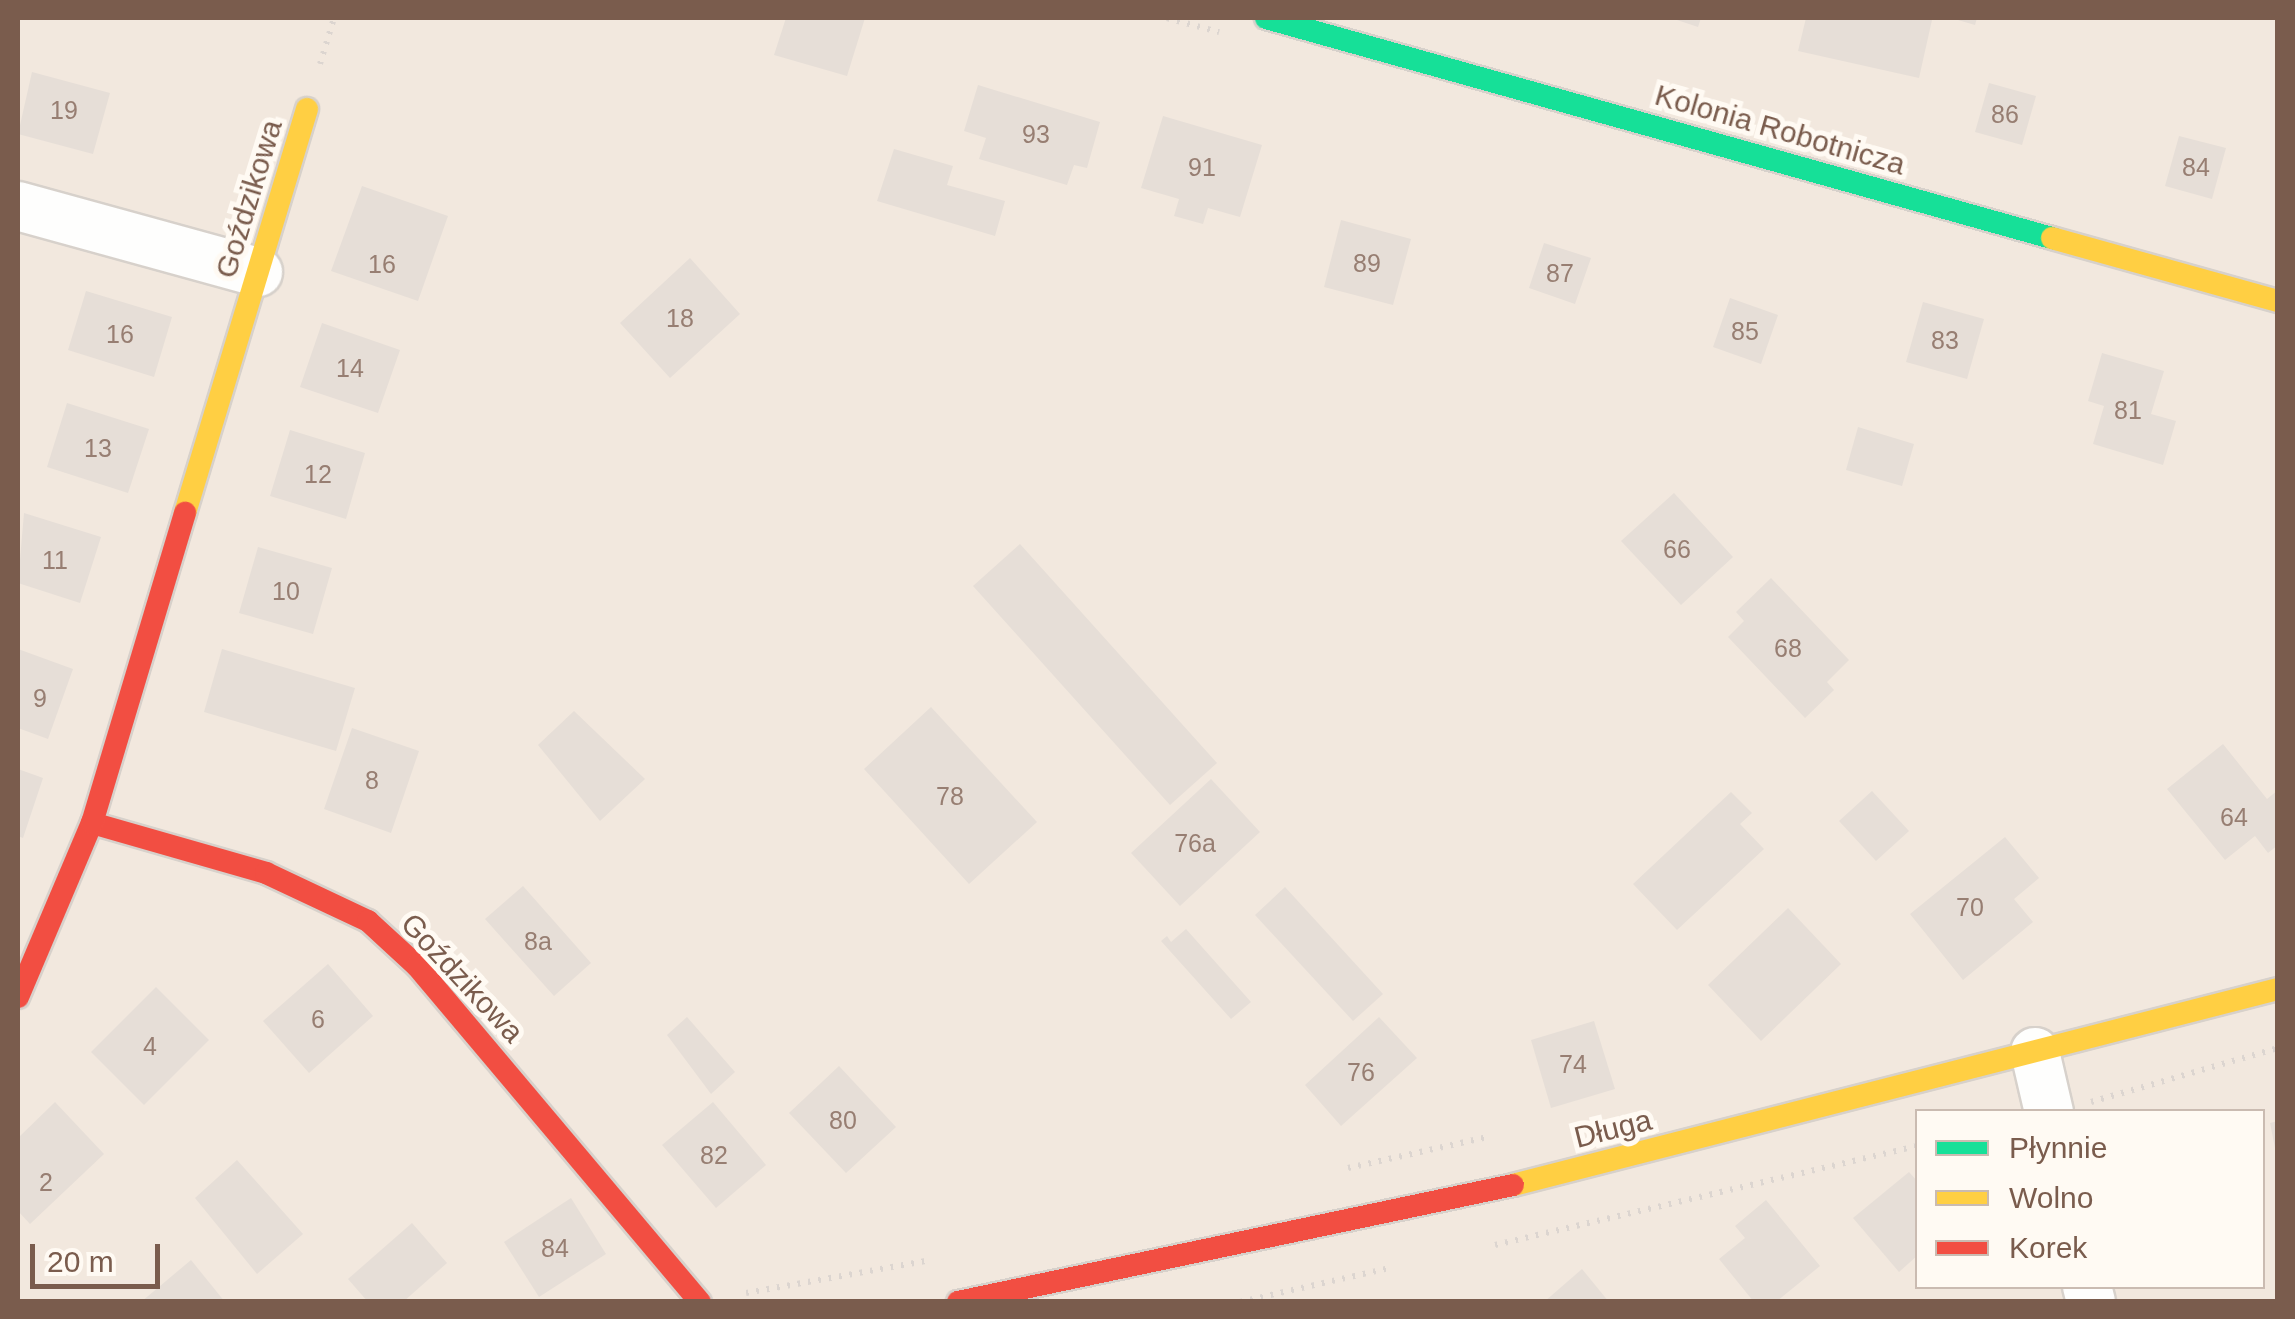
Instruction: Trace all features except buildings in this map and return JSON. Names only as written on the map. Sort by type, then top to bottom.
[{"type":"street","name":"Kolonia Robotnicza","points":[[1266,18],[2278,301]]},
{"type":"street","name":"Goździkowa","points":[[18,997],[92,824],[307,108]]},
{"type":"street","points":[[18,206],[258,272]]},
{"type":"street","name":"Goździkowa","points":[[92,824],[266,873],[368,922],[416,966],[700,1302]]},
{"type":"street","name":"Długa","points":[[958,1302],[1453,1201],[2278,990]]},
{"type":"street","points":[[2035,1052],[2062,1109]]},
{"type":"path","points":[[2062,1109],[2278,1048]]},
{"type":"path","points":[[1330,1172],[1504,1134]]},
{"type":"path","points":[[1481,1248],[1915,1147]]},
{"type":"path","points":[[738,1295],[944,1257]]},
{"type":"path","points":[[1240,1302],[1406,1265]]},
{"type":"shaded area","points":[[18,18],[2277,18],[2277,1301],[18,1301]]},
{"type":"traffic: fast","points":[[1266,18],[2052,238]]},
{"type":"traffic: slow","points":[[185,513],[307,109]]},
{"type":"traffic: slow","points":[[2052,238],[2278,301]]},
{"type":"traffic: slow","points":[[1513,1185],[2278,989]]},
{"type":"traffic: jam","points":[[18,997],[92,823],[185,513]]},
{"type":"traffic: jam","points":[[92,823],[266,873],[368,921],[417,966],[700,1302]]},
{"type":"traffic: jam","points":[[958,1302],[1513,1185]]}]
